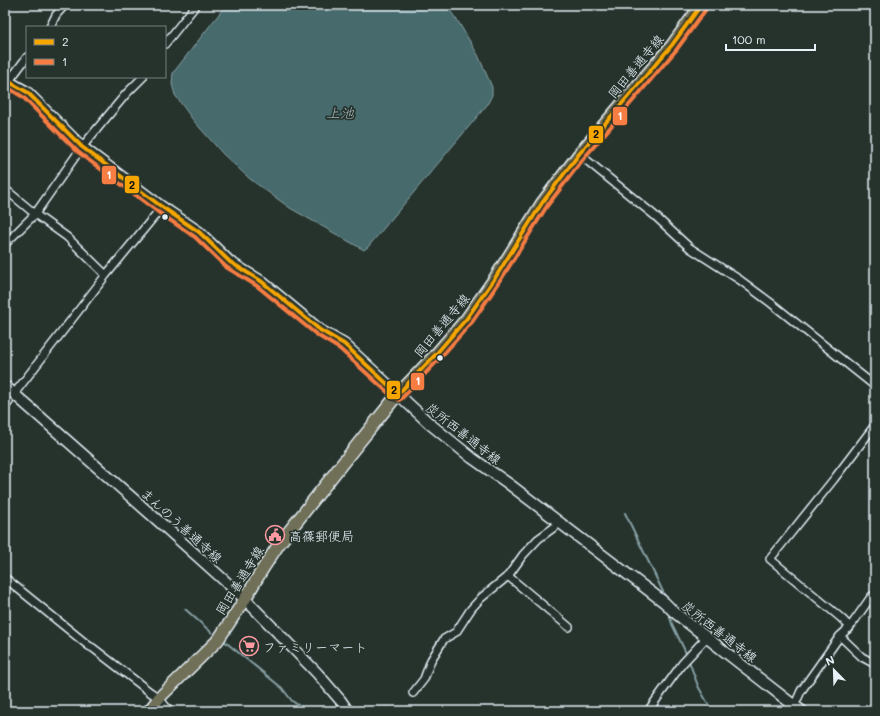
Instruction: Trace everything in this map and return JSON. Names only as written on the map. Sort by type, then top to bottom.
[{"type":"main road","name":"岡田善通寺線","points":[[149,711],[159,698],[218,640],[279,544],[352,450],[398,394],[436,354],[467,318],[495,278],[542,203],[579,154],[672,45],[701,5]]},
{"type":"main road","name":"炭所西善通寺線","points":[[7,83],[27,92],[82,147],[162,207],[199,232],[230,262],[261,281],[320,330],[344,344],[430,424],[472,458],[509,484],[664,602],[674,612],[792,705],[802,711]]},
{"type":"main road","name":"まんのう善通寺線","points":[[5,386],[9,401],[155,518],[245,599],[317,673],[348,711]]},
{"type":"street","points":[[50,26],[53,20],[65,5]]},
{"type":"street","points":[[166,43],[196,5]]},
{"type":"street","points":[[7,83],[26,58]]},
{"type":"street","points":[[5,244],[35,214],[82,147],[126,94],[142,78]]},
{"type":"street","points":[[579,154],[654,215],[690,248],[740,280],[771,303],[875,386]]},
{"type":"street","points":[[5,189],[35,214],[67,237],[106,275]]},
{"type":"street","points":[[9,401],[106,275],[162,207]]},
{"type":"street","points":[[850,627],[770,558],[834,479],[875,425]]},
{"type":"street","points":[[413,693],[424,679],[432,660],[444,639],[456,632],[471,609],[481,598],[508,576],[523,555],[538,539],[560,523]]},
{"type":"street","points":[[508,576],[569,627]]},
{"type":"street","points":[[5,578],[89,646],[159,698],[171,711]]},
{"type":"street","points":[[792,705],[840,636],[850,627],[871,597],[875,594]]},
{"type":"street","points":[[840,636],[862,657],[875,664]]},
{"type":"street","points":[[648,711],[682,664],[707,637]]},
{"type":"water","name":"上池","points":[[226,5],[446,5],[459,23],[478,55],[492,87],[492,95],[487,105],[364,250],[290,208],[250,179],[223,154],[193,120],[175,95],[172,84],[173,73]]},
{"type":"waterway","points":[[625,513],[666,598]]},
{"type":"waterway","points":[[185,609],[212,633]]},
{"type":"waterway","points":[[669,614],[672,624],[686,653]]},
{"type":"waterway","points":[[223,640],[282,688],[292,701],[307,711]]},
{"type":"waterway","points":[[689,661],[698,686],[712,711]]},
{"type":"waterway","points":[[366,711],[385,708],[404,711]]},
{"type":"transit line","name":"2","points":[[5,78],[27,92],[82,147],[162,207],[199,232],[230,262],[261,281],[320,330],[344,344],[398,394],[436,354],[467,318],[495,278],[542,203],[579,154],[672,45],[701,5]]},
{"type":"transit line","name":"1","points":[[5,86],[23,97],[78,152],[158,212],[195,237],[226,267],[257,286],[317,335],[340,349],[394,398],[399,400],[440,358],[472,322],[500,281],[547,206],[584,158],[677,49],[706,9]]},
{"type":"place","name":"高篠郵便局","points":[[275,535]]},
{"type":"place","name":"ファミリーマート","points":[[249,646]]}]
